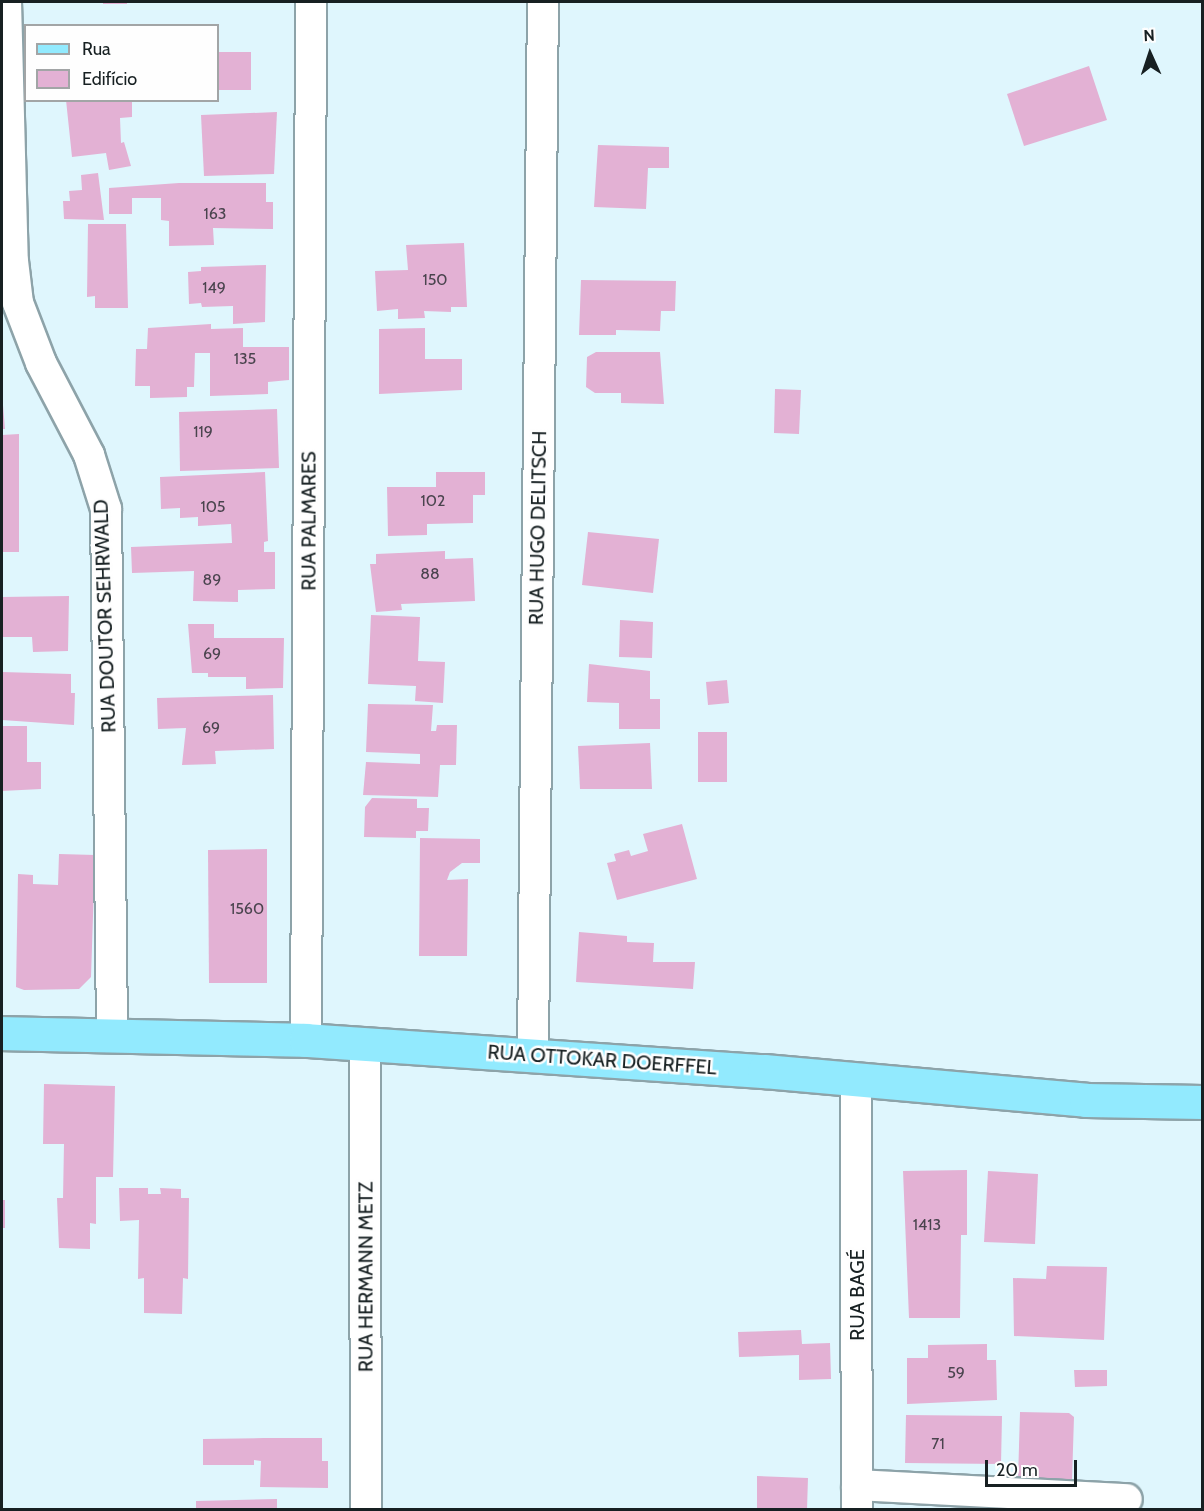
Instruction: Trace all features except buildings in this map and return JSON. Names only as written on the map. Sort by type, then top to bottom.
[{"type":"main road","name":"RUA OTTOKAR DOERFFEL","points":[[2,1033],[112,1033],[306,1040],[533,1055],[1086,1100],[1203,1102]]},
{"type":"street","name":"RUA DOUTOR SEHRWALD","points":[[6,2],[13,261],[18,303],[41,363],[89,455],[106,510],[112,1033]]},
{"type":"street","name":"RUA PALMARES","points":[[306,1040],[311,2]]},
{"type":"street","name":"RUA HUGO DELITSCH","points":[[533,1055],[543,2]]},
{"type":"street","name":"RUA HERMANN METZ","points":[[365,1044],[366,1509]]},
{"type":"street","name":"RUA BAGÉ","points":[[856,1080],[857,1497]]},
{"type":"street","points":[[857,1497],[1127,1499]]}]
